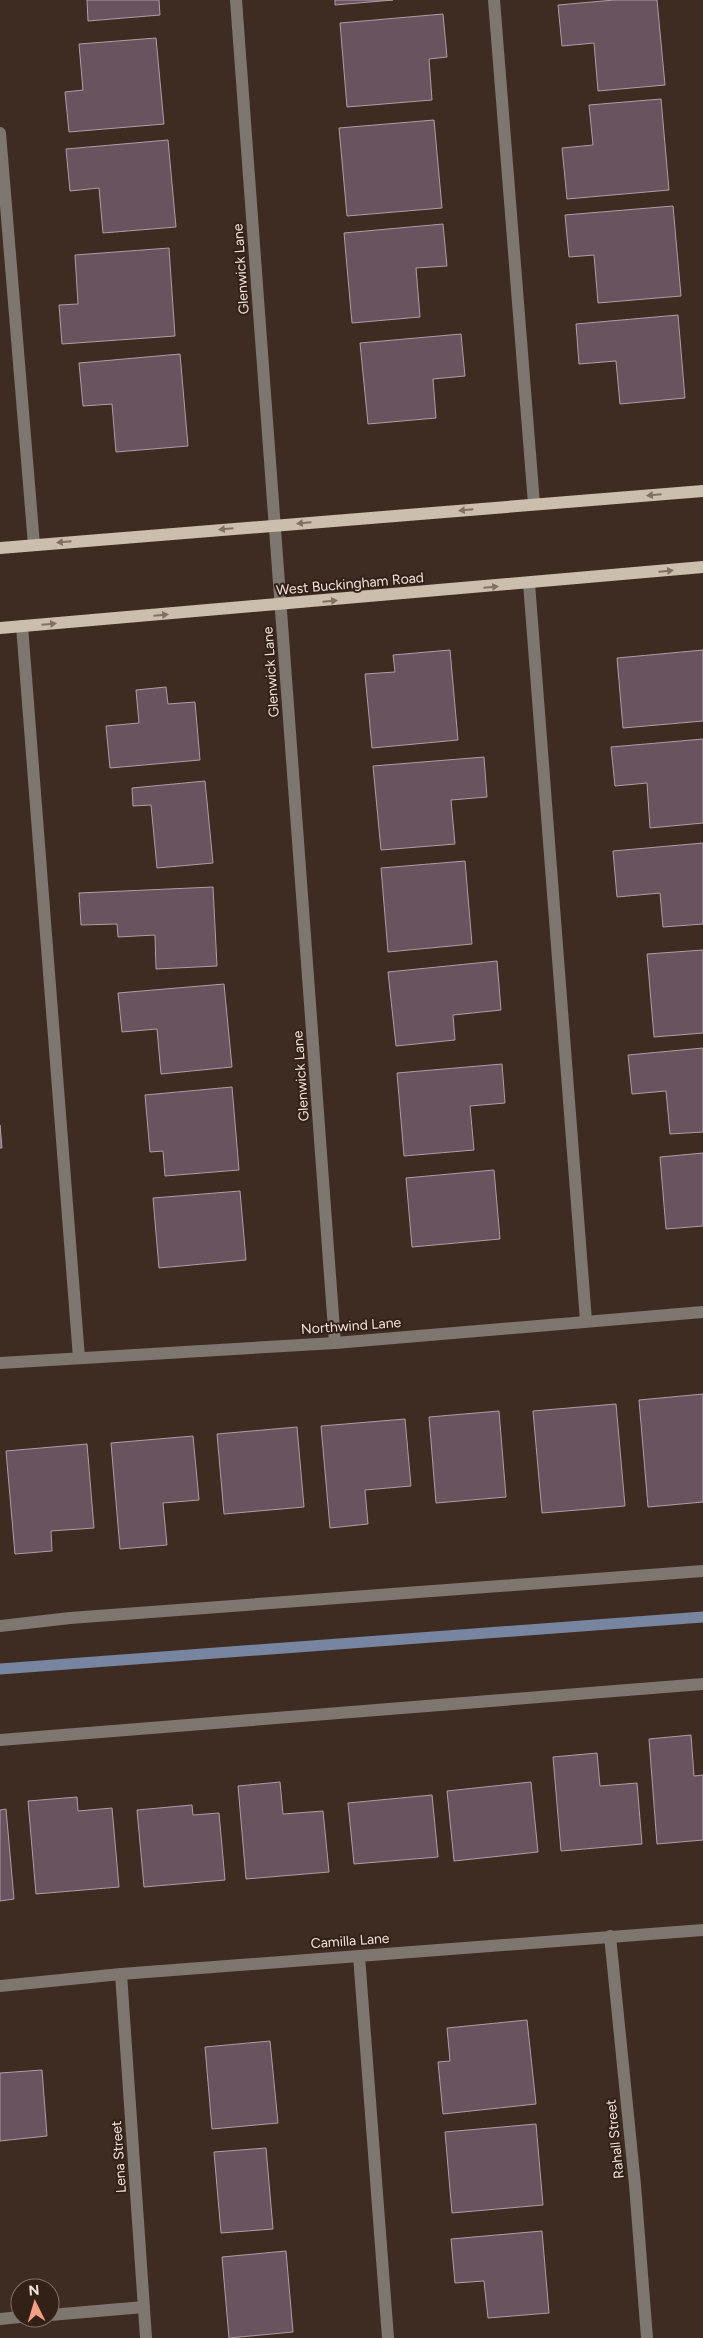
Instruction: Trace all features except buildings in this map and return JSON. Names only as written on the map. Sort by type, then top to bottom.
[{"type":"main road","points":[[0,548],[703,491]]},
{"type":"main road","name":"West Buckingham Road","points":[[0,628],[703,568]]},
{"type":"street","name":"Glenwick Lane","points":[[236,0],[336,1343]]},
{"type":"street","points":[[494,0],[534,504]]},
{"type":"street","points":[[0,133],[34,545]]},
{"type":"street","points":[[529,583],[586,1321]]},
{"type":"street","points":[[22,626],[79,1358]]},
{"type":"street","name":"Northwind Lane","points":[[0,1363],[336,1343],[703,1312]]},
{"type":"street","points":[[0,1626],[70,1618],[703,1571]]},
{"type":"street","points":[[0,1740],[703,1684]]},
{"type":"street","name":"Camilla Lane","points":[[0,1986],[121,1974],[703,1930]]},
{"type":"street","name":"Rahall Street","points":[[610,1936],[635,2185],[647,2338]]},
{"type":"street","points":[[359,1956],[388,2338]]},
{"type":"street","name":"Lena Street","points":[[121,1974],[146,2338]]},
{"type":"street","points":[[60,2314],[144,2308]]},
{"type":"waterway","points":[[0,1669],[703,1617]]}]
